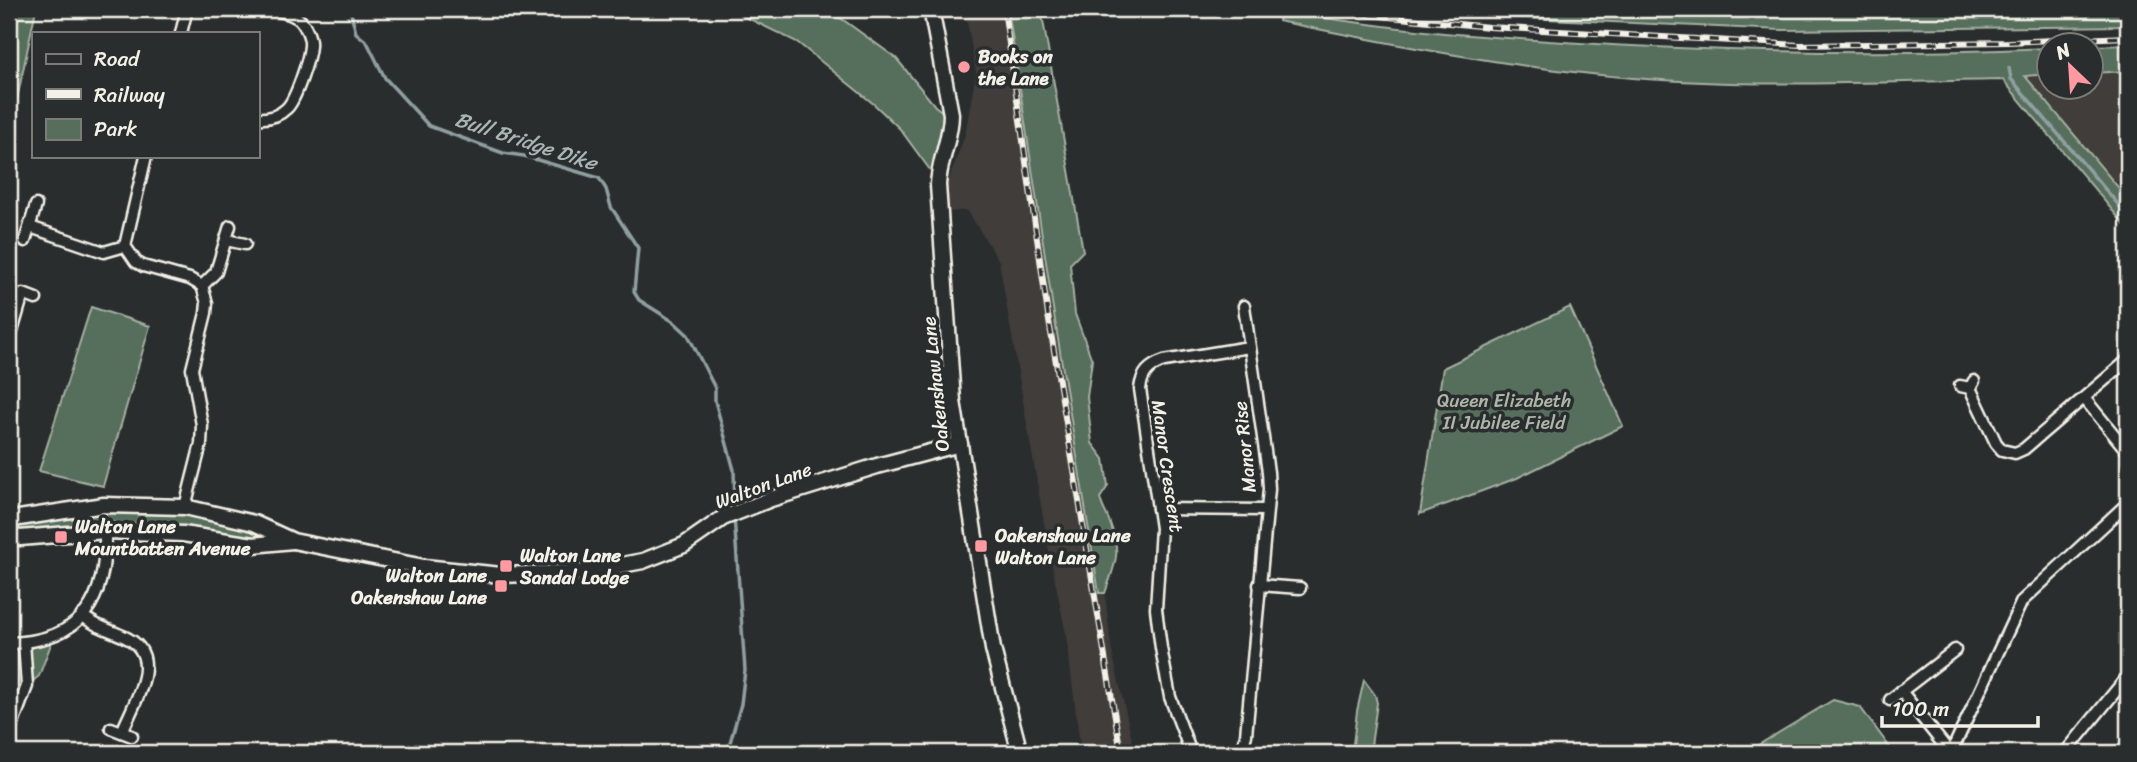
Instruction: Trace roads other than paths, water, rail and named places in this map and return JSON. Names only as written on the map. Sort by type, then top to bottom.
[{"type":"street","points":[[181,32],[187,9]]},
{"type":"street","points":[[259,118],[271,118],[288,107],[310,46],[306,28],[300,20],[271,9]]},
{"type":"street","name":"Oakenshaw Lane","points":[[931,9],[951,114],[951,130],[940,165],[939,196],[953,401],[993,649],[1020,753]]},
{"type":"street","points":[[125,246],[146,158]]},
{"type":"street","points":[[25,241],[36,205]]},
{"type":"street","points":[[202,286],[216,272],[230,226]]},
{"type":"street","points":[[30,227],[104,251],[125,246]]},
{"type":"street","points":[[226,240],[245,244]]},
{"type":"street","points":[[125,246],[143,266],[190,279],[202,286],[207,303],[192,369],[202,425],[201,444],[186,507],[183,534]]},
{"type":"street","points":[[9,342],[23,294],[36,299]]},
{"type":"street","name":"Manor Rise","points":[[1241,753],[1246,735],[1268,472],[1244,306]]},
{"type":"street","name":"Manor Crescent","points":[[1191,753],[1170,697],[1161,648],[1156,609],[1161,544],[1140,389],[1141,379],[1153,364],[1249,348]]},
{"type":"street","points":[[1968,385],[1996,443],[2002,450],[2015,453],[2024,449],[2128,360]]},
{"type":"street","points":[[2084,398],[2128,452]]},
{"type":"street","name":"Walton Lane","points":[[9,522],[104,505],[186,507],[254,523],[293,541],[424,567],[501,575],[585,572],[643,561],[684,545],[735,513],[877,466],[960,444]]},
{"type":"street","points":[[1901,691],[1951,753],[2022,601],[2128,503]]},
{"type":"street","points":[[9,643],[54,636],[82,615],[98,592],[106,555],[104,505]]},
{"type":"street","points":[[1158,509],[1266,510]]},
{"type":"street","name":"Walton Lane","points":[[9,536],[20,538],[105,531],[183,534],[253,545],[293,541]]},
{"type":"street","points":[[1259,585],[1300,588]]},
{"type":"street","points":[[82,615],[96,625],[133,641],[145,657],[146,672],[122,732]]},
{"type":"street","points":[[9,734],[27,687],[24,642]]},
{"type":"street","points":[[1890,699],[1955,650]]},
{"type":"street","points":[[2065,753],[2128,676]]},
{"type":"waterway","name":"Bull Bridge Dike","points":[[350,9],[356,33],[367,42],[385,78],[429,126],[503,153],[524,156],[599,178],[606,189],[611,207],[638,248],[634,292],[639,300],[674,322],[688,335],[715,388],[715,401],[734,470],[735,509]]},
{"type":"waterway","points":[[2009,68],[2011,79],[2128,216]]},
{"type":"waterway","name":"Bull Bridge Dike","points":[[727,753],[741,704],[745,670],[734,516]]},
{"type":"railway","points":[[1004,9],[1048,315],[1121,753]]},
{"type":"railway","points":[[1310,9],[1489,27],[1799,45],[2009,42],[2128,37]]},
{"type":"place","name":"Books on the Lane","points":[[964,67]]},
{"type":"place","name":"Walton Lane Mountbatten Avenue","points":[[61,537]]},
{"type":"place","name":"Oakenshaw Lane Walton Lane","points":[[981,546]]},
{"type":"place","name":"Walton Lane Sandal Lodge","points":[[506,566]]},
{"type":"place","name":"Walton Lane Oakenshaw Lane","points":[[501,586]]},
{"type":"park label","name":"Queen Elizabeth II Jubilee Field","points":[[1504,411]]}]
